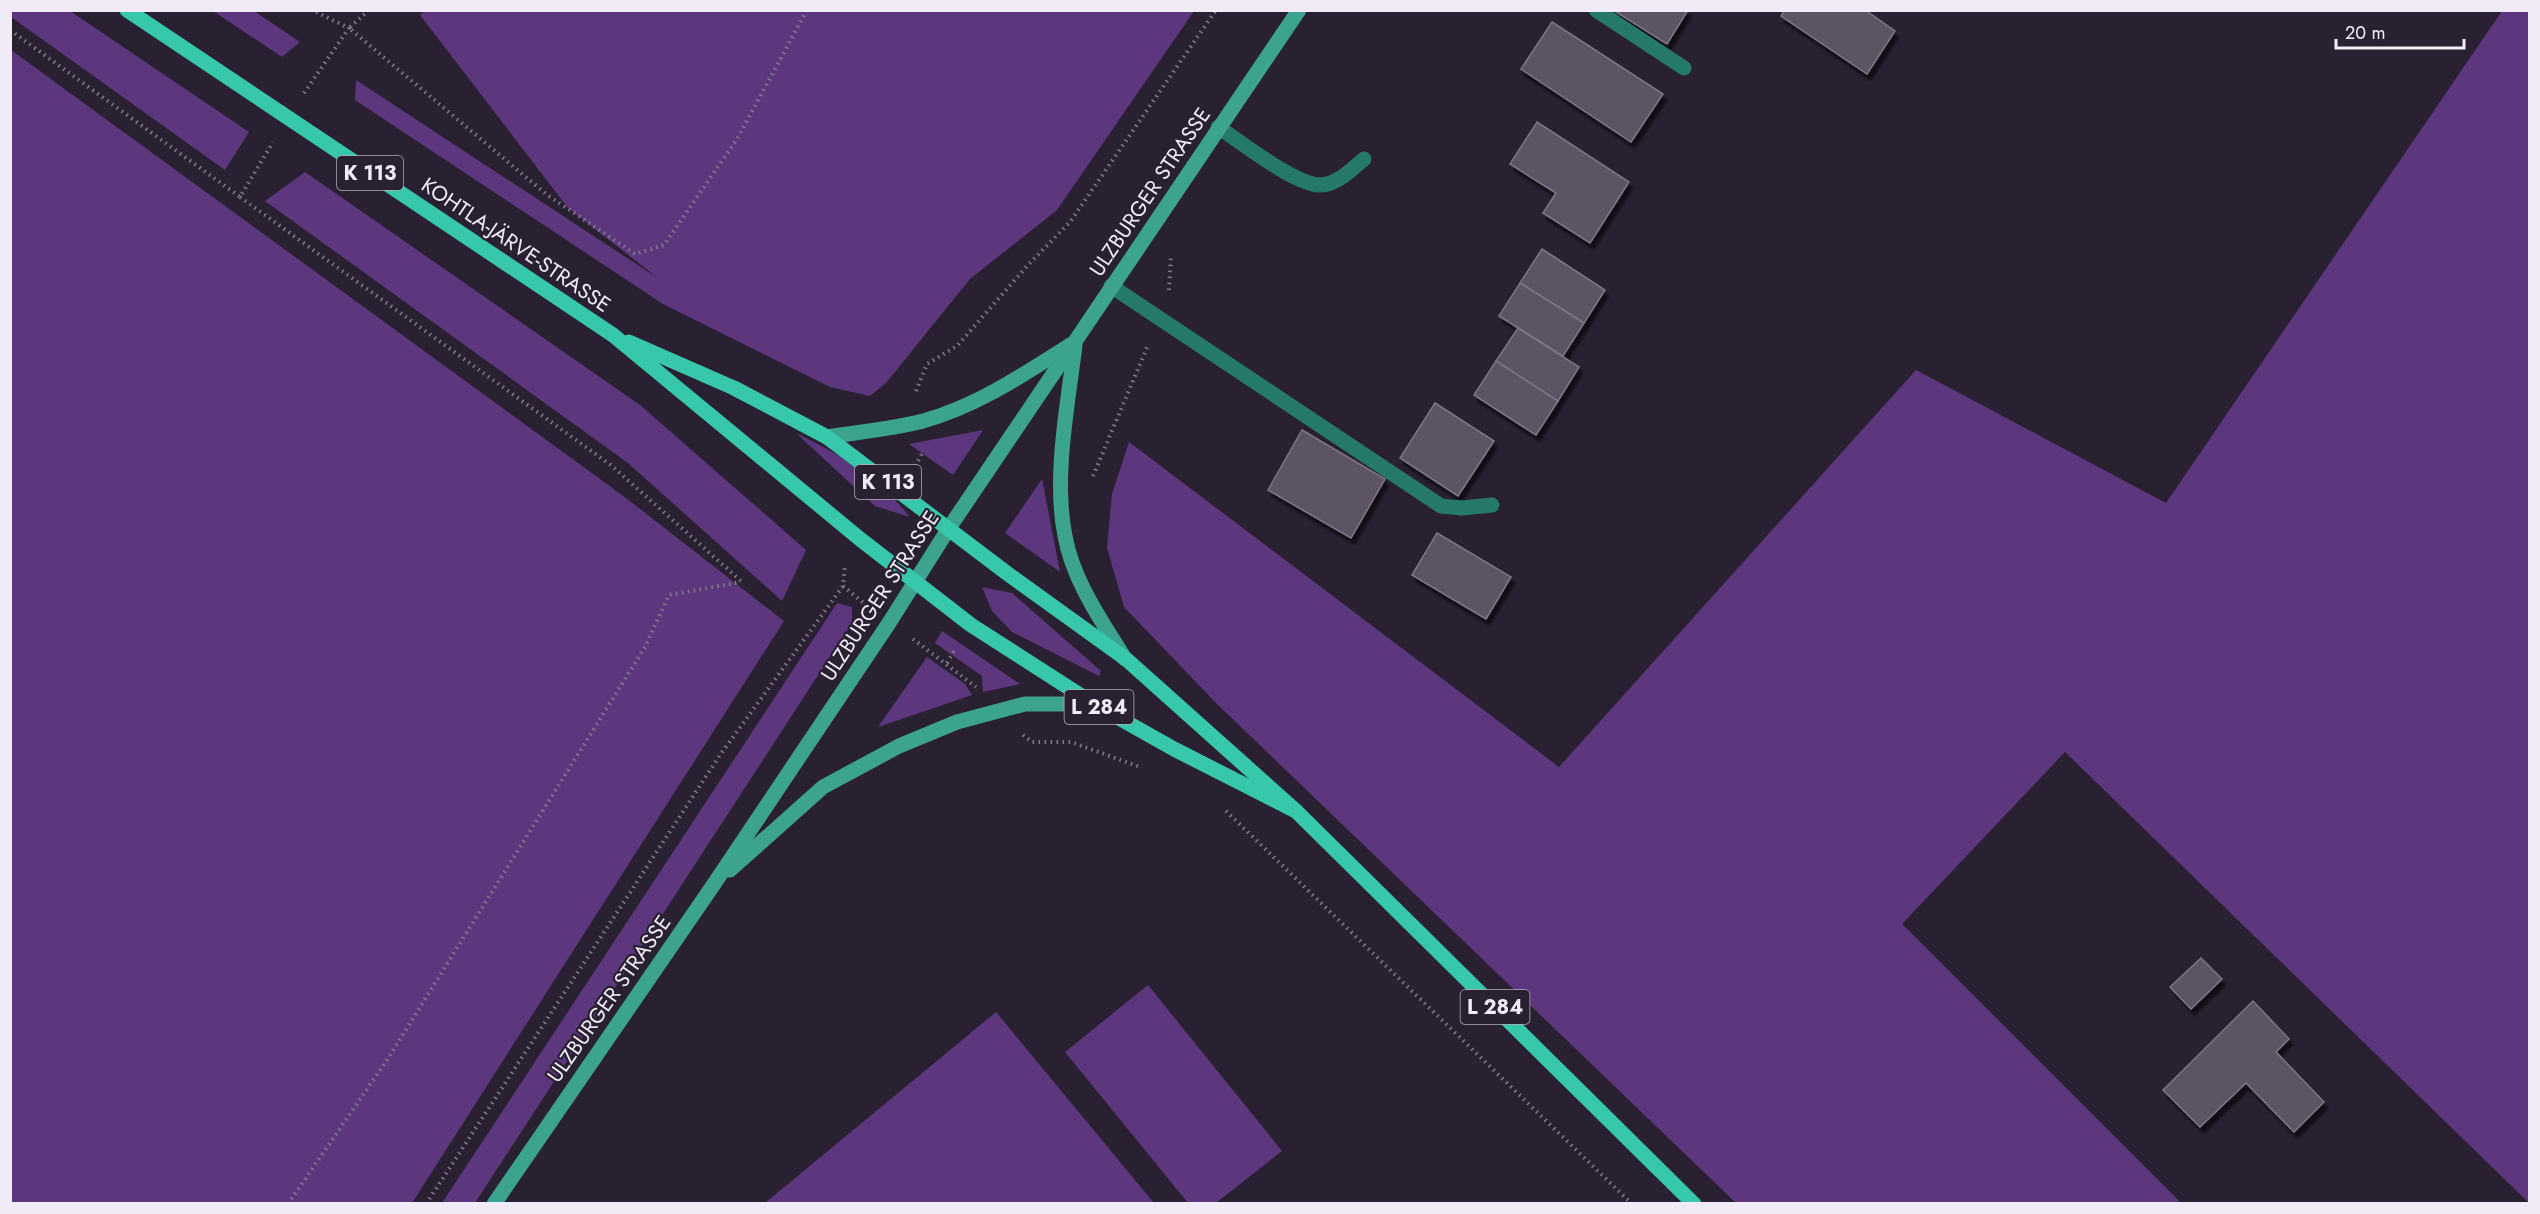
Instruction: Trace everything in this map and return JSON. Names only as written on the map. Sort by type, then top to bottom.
[{"type":"main road","name":"KOHTLA-JÄRVE-STRASSE","points":[[127,10],[288,115],[450,228],[613,335],[860,539],[916,582]]},
{"type":"main road","name":"ULZBURGER STRASSE","points":[[494,1203],[714,884],[889,623],[949,528],[1299,10]]},
{"type":"main road","name":"KOHTLA-JÄRVE-STRASSE","points":[[613,335],[719,380],[827,437],[949,528]]},
{"type":"main road","points":[[827,437],[921,422],[997,392],[1075,342]]},
{"type":"main road","points":[[1075,342],[1061,457],[1065,536],[1084,592],[1126,660]]},
{"type":"main road","name":"L 284","points":[[949,528],[1126,660],[1296,811],[1694,1203]]},
{"type":"main road","name":"L 284","points":[[916,582],[971,625],[1094,704],[1174,750],[1296,811]]},
{"type":"main road","points":[[714,884],[823,788],[899,746],[957,722],[1025,704],[1094,704]]},
{"type":"lane","points":[[1596,10],[1684,68]]},
{"type":"lane","points":[[1218,127],[1302,182],[1322,185],[1344,176],[1364,159]]},
{"type":"lane","points":[[1111,286],[1441,506],[1462,508],[1492,505]]},
{"type":"path","points":[[312,10],[349,28],[546,194],[635,254],[664,245],[737,139],[807,10]]},
{"type":"path","points":[[240,197],[288,115],[349,28],[369,10]]},
{"type":"path","points":[[897,489],[921,458],[928,438],[914,396],[927,364],[957,346],[1028,264],[1070,222],[1216,10]]},
{"type":"path","points":[[10,30],[612,466],[741,582],[669,596],[645,647],[387,1060],[288,1203]]},
{"type":"path","points":[[426,1203],[720,755],[843,586],[845,557],[860,539]]},
{"type":"path","points":[[843,586],[889,623],[974,684],[994,711],[1032,742],[1071,742],[1142,768]]},
{"type":"path","points":[[1225,810],[1632,1203]]},
{"type":"shaded area","points":[[11,10],[70,11],[249,132],[225,170],[11,17]]},
{"type":"shaded area","points":[[213,11],[254,11],[300,42],[282,57]]},
{"type":"shaded area","points":[[424,11],[1194,11],[1057,210],[970,279],[886,383],[870,396],[830,387],[663,304],[355,100],[356,80],[659,279],[568,208],[420,15]]},
{"type":"shaded area","points":[[2502,11],[2530,11],[2529,1203],[2065,752],[1902,924],[2181,1203],[1736,1203],[1216,703],[1124,607],[1107,548],[1112,494],[1129,442],[1559,767],[1916,370],[2166,503]]},
{"type":"shaded area","points":[[11,50],[626,498],[784,621],[412,1203],[11,1203]]},
{"type":"shaded area","points":[[305,172],[640,405],[806,550],[782,601],[628,463],[265,201]]},
{"type":"shaded area","points":[[983,430],[953,475],[909,444]]},
{"type":"shaded area","points":[[796,433],[858,468],[884,489],[910,517],[875,506]]},
{"type":"shaded area","points":[[1042,479],[1060,572],[1005,533]]},
{"type":"shaded area","points":[[982,587],[1012,593],[1101,671],[1099,676],[1012,632],[992,611]]},
{"type":"shaded area","points":[[837,603],[852,607],[852,623],[475,1203],[442,1203]]},
{"type":"shaded area","points":[[942,631],[1020,684],[983,692],[982,676],[935,643]]},
{"type":"shaded area","points":[[927,657],[965,684],[972,695],[878,727]]},
{"type":"shaded area","points":[[1148,985],[1282,1151],[1216,1203],[1188,1203],[1065,1052]]},
{"type":"shaded area","points":[[996,1012],[1154,1203],[765,1203]]},
{"type":"building","points":[[1613,10],[1688,10],[1667,44]]},
{"type":"building","points":[[1785,10],[1865,10],[1895,31],[1867,74],[1781,16]]},
{"type":"building","points":[[1552,22],[1663,94],[1631,142],[1521,69]]},
{"type":"building","points":[[1537,122],[1629,182],[1590,243],[1543,213],[1556,193],[1510,164]]},
{"type":"building","points":[[1542,249],[1605,290],[1584,323],[1520,283]]},
{"type":"building","points":[[1520,283],[1584,323],[1563,356],[1499,316]]},
{"type":"building","points":[[1518,328],[1579,367],[1558,401],[1496,361]]},
{"type":"building","points":[[1496,361],[1558,401],[1536,435],[1474,395]]},
{"type":"building","points":[[1435,403],[1494,441],[1458,496],[1400,458]]},
{"type":"building","points":[[1302,430],[1385,479],[1351,538],[1268,490]]},
{"type":"building","points":[[1437,533],[1511,577],[1486,619],[1412,575]]},
{"type":"building","points":[[2201,958],[2222,979],[2191,1009],[2170,987]]},
{"type":"building","points":[[2253,1001],[2289,1039],[2276,1052],[2324,1102],[2294,1132],[2246,1083],[2200,1127],[2163,1090]]}]
